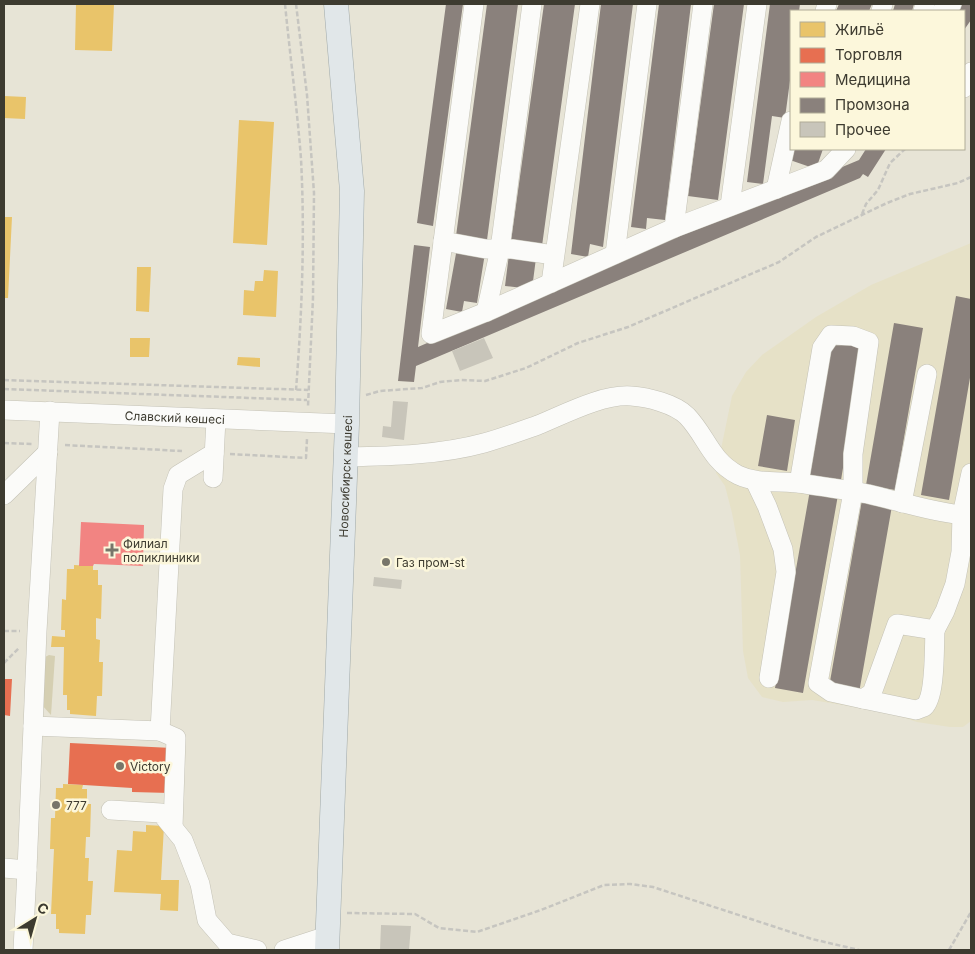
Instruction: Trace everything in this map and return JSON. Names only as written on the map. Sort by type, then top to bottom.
[{"type":"main road","name":"Новосибирск көшесі","points":[[327,943],[348,400],[352,191],[336,4]]},
{"type":"street","points":[[474,4],[431,334],[486,312],[674,228],[826,170],[845,150]]},
{"type":"street","points":[[486,312],[500,248],[532,4]]},
{"type":"street","points":[[551,283],[590,4]]},
{"type":"street","points":[[616,254],[647,4]]},
{"type":"street","points":[[674,228],[703,4]]},
{"type":"street","points":[[730,206],[757,4]]},
{"type":"street","points":[[965,86],[971,72]]},
{"type":"street","points":[[776,189],[790,126]]},
{"type":"street","points":[[826,170],[833,150]]},
{"type":"street","points":[[443,241],[486,249],[512,249],[554,255]]},
{"type":"street","points":[[799,483],[822,348],[831,335],[854,336],[869,342],[853,454],[854,492],[818,683],[831,692],[916,710],[924,706],[929,698],[932,686],[935,630],[945,611],[954,584],[967,516],[971,473]]},
{"type":"street","points":[[902,503],[927,374]]},
{"type":"street","points":[[346,457],[395,456],[449,450],[483,443],[536,425],[577,408],[613,397],[632,396],[663,402],[674,407],[687,416],[718,462],[738,474],[755,481],[799,483],[854,492],[967,516]]},
{"type":"street","name":"Славский көшесі","points":[[4,410],[347,424]]},
{"type":"street","points":[[23,950],[37,631],[50,411]]},
{"type":"street","points":[[213,478],[216,419]]},
{"type":"street","points":[[4,494],[48,448]]},
{"type":"street","points":[[160,731],[173,489],[178,474],[214,453]]},
{"type":"street","points":[[755,481],[767,506],[783,549],[786,572],[769,678]]},
{"type":"street","points":[[863,699],[872,693],[897,624],[935,630]]},
{"type":"street","points":[[33,726],[160,731],[176,738],[173,827]]},
{"type":"street","points":[[112,810],[161,813],[183,840],[187,849],[200,884],[207,920],[227,943],[257,950]]},
{"type":"street","points":[[4,868],[27,870]]},
{"type":"street","points":[[284,950],[327,943]]},
{"type":"path","points":[[285,4],[297,111],[302,198],[300,334],[296,390]]},
{"type":"path","points":[[4,380],[308,390],[314,243],[311,148],[296,4]]},
{"type":"path","points":[[861,215],[866,204],[878,190],[890,163],[904,150]]},
{"type":"path","points":[[348,400],[380,391],[422,388],[440,382],[461,380],[485,381],[526,368],[578,343],[628,327],[779,262],[816,237],[861,215],[910,194],[958,183],[971,177]]},
{"type":"path","points":[[4,389],[308,400]]},
{"type":"path","points":[[4,443],[48,448],[185,452]]},
{"type":"path","points":[[214,453],[306,458]]},
{"type":"path","points":[[328,913],[415,914],[439,928],[477,932],[604,886],[630,884],[653,888],[812,940],[859,950]]},
{"type":"path","points":[[949,950],[971,912]]},
{"type":"shaded area","points":[[971,243],[971,721],[963,727],[950,727],[917,722],[890,713],[812,700],[783,702],[762,697],[748,678],[743,651],[740,555],[725,486],[716,473],[732,396],[746,372],[762,355],[816,317],[871,285]]},
{"type":"shaded area","points":[[49,655],[55,656],[51,715],[41,704],[45,657]]},
{"type":"building: Жильё","points":[[76,4],[114,4],[112,51],[75,50]]},
{"type":"building: Жильё","points":[[4,96],[26,97],[25,119],[4,118]]},
{"type":"building: Жильё","points":[[239,120],[274,122],[267,245],[233,243]]},
{"type":"building: Жильё","points":[[4,217],[12,217],[8,298],[4,298]]},
{"type":"building: Жильё","points":[[137,267],[151,267],[149,312],[136,311]]},
{"type":"building: Жильё","points":[[264,270],[278,271],[276,317],[243,315],[244,290],[254,291],[255,281],[263,281]]},
{"type":"building: Жильё","points":[[130,338],[150,338],[149,357],[130,357]]},
{"type":"building: Жильё","points":[[238,357],[260,358],[260,367],[237,365]]},
{"type":"building: Жильё","points":[[74,565],[93,566],[93,570],[98,570],[98,585],[102,585],[101,619],[96,618],[96,639],[100,640],[99,662],[103,662],[102,696],[97,696],[96,716],[70,714],[70,710],[67,710],[67,695],[63,695],[64,647],[51,647],[52,636],[65,637],[65,630],[61,630],[62,599],[66,600],[67,569],[74,569]]},
{"type":"building: Жильё","points":[[63,784],[83,785],[82,789],[87,789],[87,804],[91,804],[90,837],[86,837],[85,858],[89,858],[88,881],[93,881],[91,915],[86,915],[85,934],[59,933],[59,929],[56,929],[56,914],[51,914],[54,849],[50,849],[51,818],[55,818],[56,788],[63,788]]},
{"type":"building: Жильё","points":[[146,825],[164,826],[161,880],[179,880],[178,911],[160,910],[161,894],[114,892],[117,850],[132,851],[133,831],[146,832]]},
{"type":"building: Торговля","points":[[4,679],[12,679],[10,716],[4,715]]},
{"type":"building: Торговля","name":"Victory","points":[[70,743],[172,748],[170,793],[132,792],[132,788],[68,784]]},
{"type":"building: Медицина","name":"Филиал поликлиники","points":[[81,522],[144,525],[143,566],[94,564],[93,566],[79,566]]},
{"type":"building: Промзона","points":[[446,4],[463,4],[433,226],[417,223]]},
{"type":"building: Промзона","points":[[487,4],[518,4],[487,240],[456,236]]},
{"type":"building: Промзона","points":[[544,4],[575,4],[542,246],[511,241]]},
{"type":"building: Промзона","points":[[601,4],[633,4],[603,247],[590,244],[588,257],[571,254]]},
{"type":"building: Промзона","points":[[659,4],[691,4],[665,220],[647,218],[646,229],[631,227]]},
{"type":"building: Промзона","points":[[714,4],[744,4],[718,200],[688,196]]},
{"type":"building: Промзона","points":[[770,4],[800,4],[799,10],[790,10],[790,80],[785,118],[772,116],[763,184],[747,182]]},
{"type":"building: Промзона","points":[[839,4],[872,4],[869,10],[836,10]]},
{"type":"building: Промзона","points":[[895,4],[914,4],[912,10],[893,10]]},
{"type":"building: Промзона","points":[[961,4],[971,4],[971,20],[965,29],[965,10],[956,10]]},
{"type":"building: Промзона","points":[[791,150],[823,150],[816,169],[787,159]]},
{"type":"building: Промзона","points":[[865,150],[885,150],[868,177],[863,174],[860,178],[416,366],[414,382],[398,381],[414,245],[430,247],[418,347],[590,272],[859,160]]},
{"type":"building: Промзона","points":[[457,248],[485,253],[477,303],[464,301],[462,312],[446,309]]},
{"type":"building: Промзона","points":[[509,254],[536,258],[532,289],[505,286]]},
{"type":"building: Промзона","points":[[956,296],[971,299],[971,372],[949,500],[921,495]]},
{"type":"building: Промзона","points":[[894,323],[923,328],[895,490],[866,485]]},
{"type":"building: Промзона","points":[[832,342],[863,347],[841,480],[810,475]]},
{"type":"building: Промзона","points":[[767,415],[795,420],[787,471],[758,466]]},
{"type":"building: Промзона","points":[[810,490],[838,495],[803,693],[775,688]]},
{"type":"building: Промзона","points":[[862,500],[892,506],[859,693],[829,687]]},
{"type":"building: Прочее","points":[[484,338],[493,358],[460,371],[452,351]]},
{"type":"building: Прочее","points":[[393,401],[408,402],[404,440],[382,437],[383,426],[391,427]]},
{"type":"building: Прочее","points":[[374,577],[402,580],[401,589],[373,586]]},
{"type":"building: Прочее","points":[[381,925],[411,926],[409,950],[380,950]]},
{"type":"place","name":"Филиал поликлиники","points":[[112,550]]},
{"type":"place","name":"Газ пром-st","points":[[386,562]]},
{"type":"place","name":"Victory","points":[[120,766]]},
{"type":"place","name":"777","points":[[56,805]]}]
